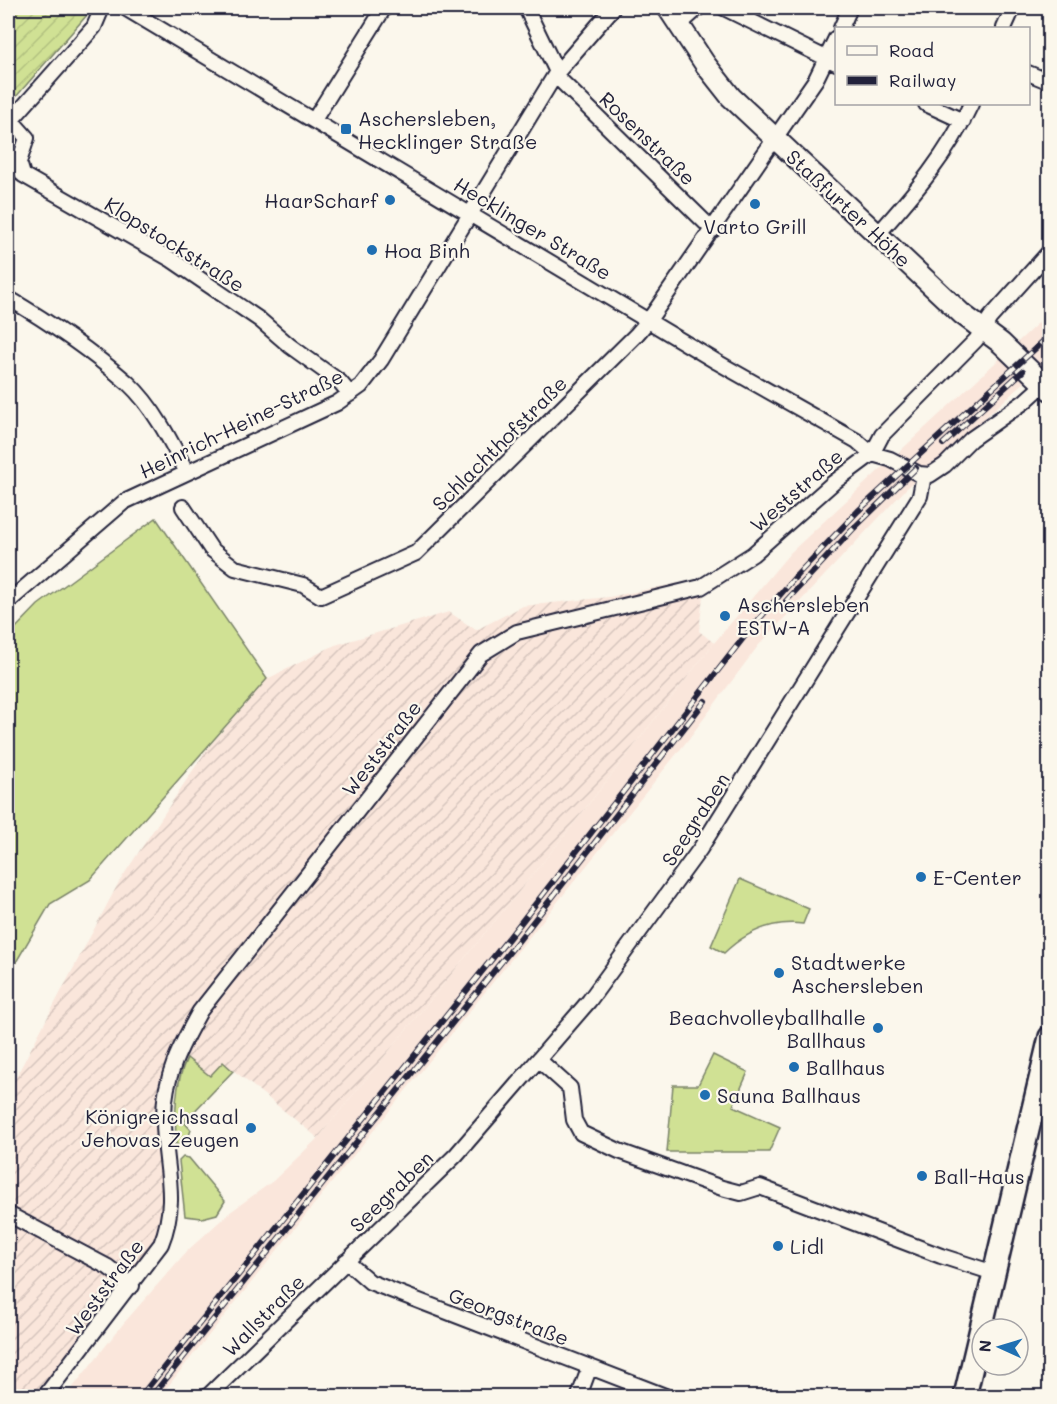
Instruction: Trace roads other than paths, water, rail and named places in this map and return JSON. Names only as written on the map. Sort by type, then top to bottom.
[{"type":"main road","name":"Staßfurter Höhe","points":[[668,8],[731,97],[962,314],[1001,343],[1047,387]]},
{"type":"main road","points":[[964,1396],[1050,1037]]},
{"type":"street","name":"Klopstockstraße","points":[[102,8],[94,27],[9,122],[27,138],[19,162],[23,176],[182,266],[260,320],[290,346],[340,382],[350,394]]},
{"type":"street","name":"Hecklinger Straße","points":[[125,8],[650,321],[857,441],[872,454],[924,475]]},
{"type":"street","points":[[314,120],[384,8]]},
{"type":"street","name":"Rosenstraße","points":[[526,8],[556,74],[713,230]]},
{"type":"street","name":"Heinrich-Heine-Straße","points":[[8,602],[124,502],[186,471],[319,412],[350,394],[372,374],[556,74],[613,8]]},
{"type":"street","points":[[679,25],[698,8]]},
{"type":"street","points":[[724,8],[832,61]]},
{"type":"street","points":[[841,27],[850,8]]},
{"type":"street","points":[[1004,27],[1013,8]]},
{"type":"street","name":"Schlachthofstraße","points":[[183,507],[211,549],[235,568],[303,585],[321,596],[416,553],[650,321],[774,138],[816,79],[832,61]]},
{"type":"street","points":[[1030,73],[1050,82]]},
{"type":"street","points":[[928,105],[963,121]]},
{"type":"street","points":[[877,235],[919,188],[951,144],[970,105]]},
{"type":"street","name":"Weststraße","points":[[45,1396],[132,1286],[161,1244],[170,1218],[171,1180],[164,1115],[168,1083],[179,1048],[200,1011],[481,654],[517,632],[700,587],[753,554],[833,483],[863,458],[872,454],[881,437],[976,340],[982,329],[1050,251]]},
{"type":"street","points":[[8,298],[38,316],[129,384],[173,445],[186,471]]},
{"type":"street","points":[[924,475],[936,472],[971,438],[1047,387]]},
{"type":"street","name":"Seegraben","points":[[346,1261],[456,1155],[540,1061],[622,958],[700,849],[920,496],[924,475]]},
{"type":"street","points":[[540,1061],[570,1088],[574,1120],[581,1133],[591,1138],[620,1151],[722,1188],[741,1193],[760,1187],[951,1260],[994,1273]]},
{"type":"street","points":[[8,1214],[108,1267],[132,1286]]},
{"type":"street","name":"Georgstraße","points":[[346,1261],[370,1282],[665,1396]]},
{"type":"street","name":"Wallstraße","points":[[208,1396],[346,1261]]},
{"type":"street","points":[[579,1396],[590,1368]]},
{"type":"railway","points":[[141,1396],[512,934],[748,632],[797,575],[858,511],[1050,335]]},
{"type":"railway","points":[[943,444],[1023,371]]},
{"type":"railway","points":[[786,601],[854,528],[916,468]]},
{"type":"railway","points":[[152,1396],[519,940],[705,701]]},
{"type":"place","name":"Aschersleben, Hecklinger Straße","points":[[346,129]]},
{"type":"place","name":"HaarScharf","points":[[390,200]]},
{"type":"place","name":"Varto Grill","points":[[755,204]]},
{"type":"place","name":"Hoa Binh","points":[[372,250]]},
{"type":"place","name":"Aschersleben ESTW-A","points":[[725,616]]},
{"type":"place","name":"E-Center","points":[[921,877]]},
{"type":"place","name":"Stadtwerke Aschersleben","points":[[779,973]]},
{"type":"place","name":"Beachvolleyballhalle Ballhaus","points":[[878,1028]]},
{"type":"place","name":"Ballhaus","points":[[794,1067]]},
{"type":"place","name":"Sauna Ballhaus","points":[[705,1095]]},
{"type":"place","name":"Königreichssaal Jehovas Zeugen","points":[[251,1128]]},
{"type":"place","name":"Ball-Haus","points":[[922,1176]]},
{"type":"place","name":"Lidl","points":[[778,1246]]}]
